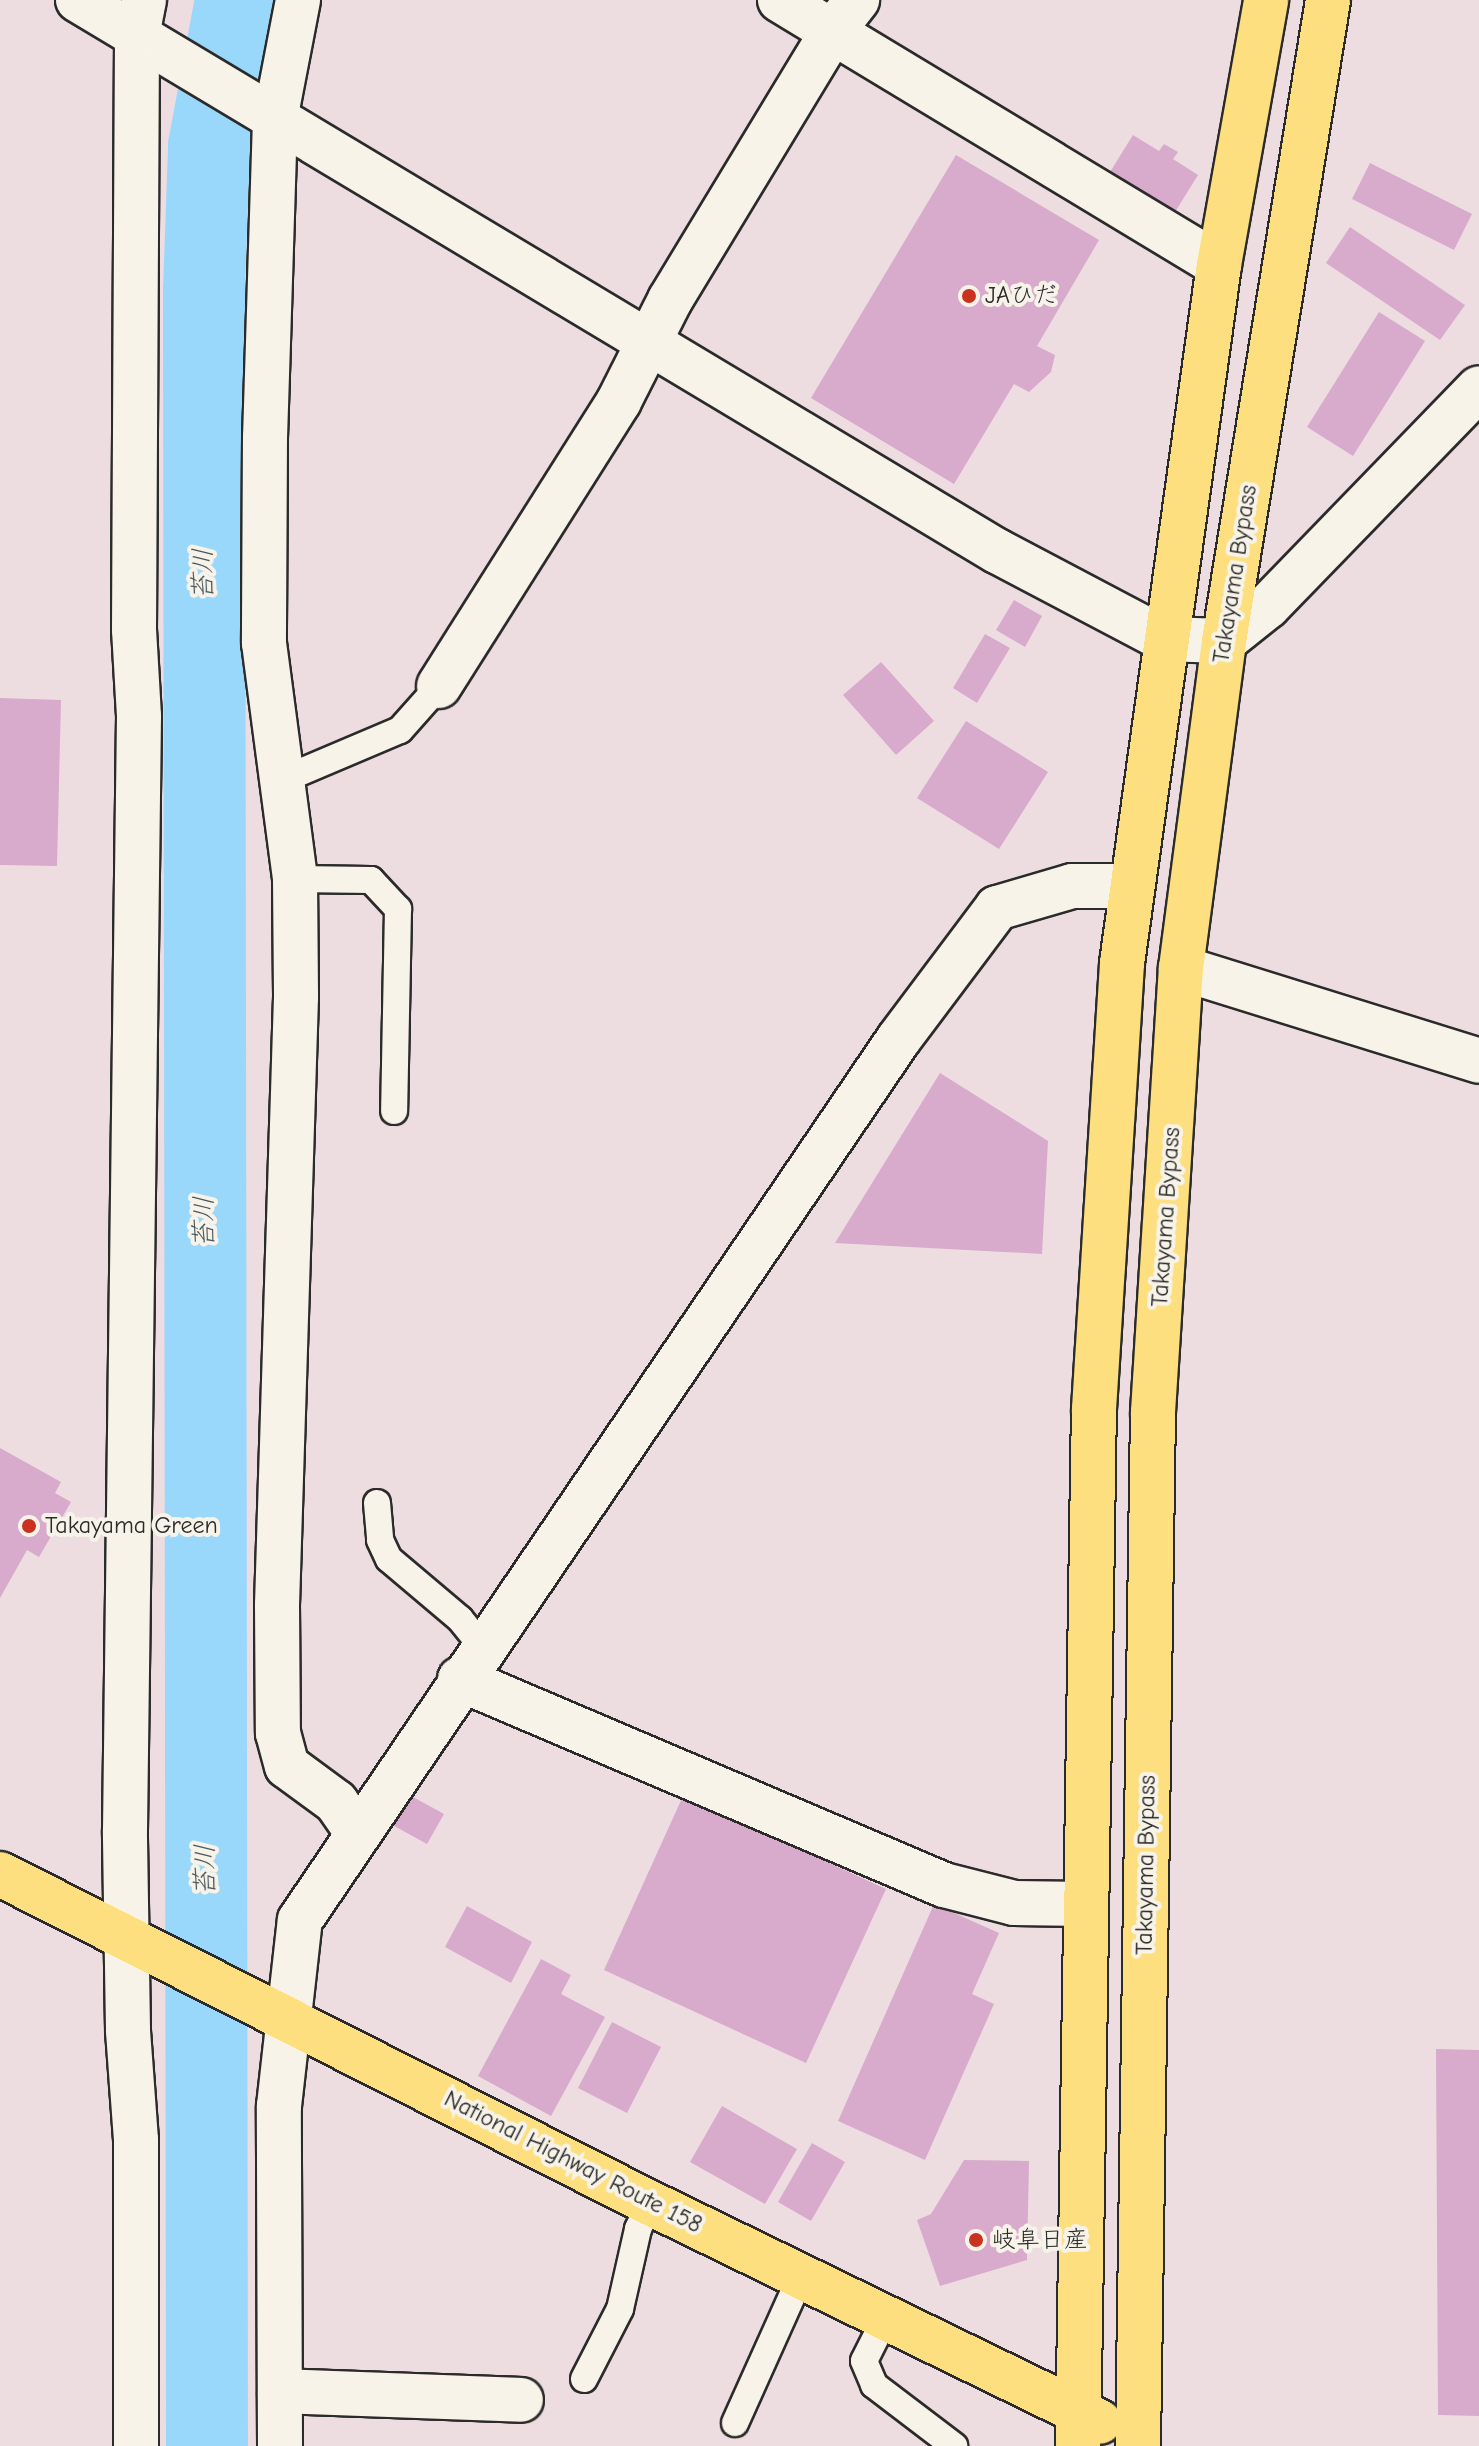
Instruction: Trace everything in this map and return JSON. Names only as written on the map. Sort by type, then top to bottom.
[{"type":"highway","points":[[1078,2428],[1094,1409],[1130,886],[1219,265],[1266,0]]},
{"type":"highway","name":"Takayama Bypass","points":[[1141,2444],[1153,1412],[1181,968],[1224,641],[1328,0]]},
{"type":"highway","name":"National Highway Route 158","points":[[0,1874],[279,2012],[650,2203],[887,2315],[1078,2428],[1141,2444]]},
{"type":"street","points":[[78,0],[145,27],[268,115],[646,345],[997,551],[1164,639],[1224,641],[1268,606],[1355,521],[1479,388]]},
{"type":"street","points":[[298,0],[268,115],[264,643],[295,879],[296,997],[277,1605],[278,1733],[287,1766],[336,1802],[356,1831]]},
{"type":"street","points":[[780,0],[844,16],[1219,265]]},
{"type":"street","points":[[439,686],[619,401],[646,345],[844,16]]},
{"type":"street","points":[[136,2446],[139,732],[134,630],[145,27]]},
{"type":"street","points":[[280,2446],[279,2012],[300,1920],[356,1831],[898,1040],[997,908],[1072,886],[1130,886]]},
{"type":"street","points":[[1181,968],[1479,1061]]},
{"type":"street","points":[[472,1663],[944,1885],[1014,1903],[1086,1904]]},
{"type":"street","points":[[280,2391],[521,2400]]},
{"type":"lane","points":[[282,780],[400,730],[439,686]]},
{"type":"lane","points":[[295,879],[371,880],[398,909],[394,1111]]},
{"type":"lane","points":[[377,1503],[380,1540],[389,1559],[460,1619],[472,1663]]},
{"type":"lane","points":[[584,2379],[620,2309],[638,2229],[650,2203]]},
{"type":"lane","points":[[735,2423],[802,2274]]},
{"type":"lane","points":[[887,2315],[864,2361],[874,2385],[954,2446]]},
{"type":"building","points":[[1133,135],[1159,151],[1164,144],[1178,152],[1173,159],[1198,175],[1175,212],[1110,172]]},
{"type":"building","name":"JAひだ","points":[[956,155],[1099,240],[1037,346],[1055,355],[1051,372],[1029,392],[1014,384],[954,484],[811,398]]},
{"type":"building","points":[[1370,163],[1472,214],[1454,250],[1352,199]]},
{"type":"building","points":[[1350,227],[1465,305],[1440,340],[1326,263]]},
{"type":"building","points":[[1379,312],[1425,341],[1353,456],[1307,427]]},
{"type":"building","points":[[1014,600],[1042,616],[1025,647],[996,630]]},
{"type":"building","points":[[985,634],[1010,648],[977,703],[953,688]]},
{"type":"building","points":[[881,662],[934,721],[896,755],[843,695]]},
{"type":"building","points":[[0,698],[61,700],[57,866],[0,865]]},
{"type":"building","points":[[966,721],[1048,772],[999,849],[917,798]]},
{"type":"building","points":[[940,1073],[1048,1141],[1042,1254],[835,1243]]},
{"type":"building","name":"Takayama Green","points":[[0,1448],[61,1482],[55,1493],[71,1502],[39,1557],[27,1550],[0,1598]]},
{"type":"building","points":[[404,1792],[444,1814],[427,1844],[387,1822]]},
{"type":"building","points":[[683,1796],[886,1889],[806,2063],[604,1970]]},
{"type":"building","points":[[934,1904],[999,1933],[972,1994],[994,2004],[925,2160],[838,2121]]},
{"type":"building","points":[[467,1906],[532,1942],[511,1983],[445,1947]]},
{"type":"building","points":[[541,1959],[571,1975],[561,1994],[605,2017],[551,2116],[478,2076]]},
{"type":"building","points":[[612,2022],[661,2047],[627,2113],[578,2088]]},
{"type":"building","points":[[1436,2049],[1479,2050],[1479,2416],[1438,2415]]},
{"type":"building","points":[[722,2106],[797,2149],[765,2204],[690,2162]]},
{"type":"building","points":[[812,2143],[845,2162],[811,2221],[778,2202]]},
{"type":"building","name":"岐阜日産","points":[[964,2160],[1029,2161],[1027,2260],[940,2286],[917,2220],[931,2214]]},
{"type":"waterway","name":"苔川","points":[[207,2446],[204,291],[209,146],[236,0]]},
{"type":"place","name":"JAひだ","points":[[969,296]]},
{"type":"place","name":"Takayama Green","points":[[29,1526]]},
{"type":"place","name":"岐阜日産","points":[[976,2240]]}]
